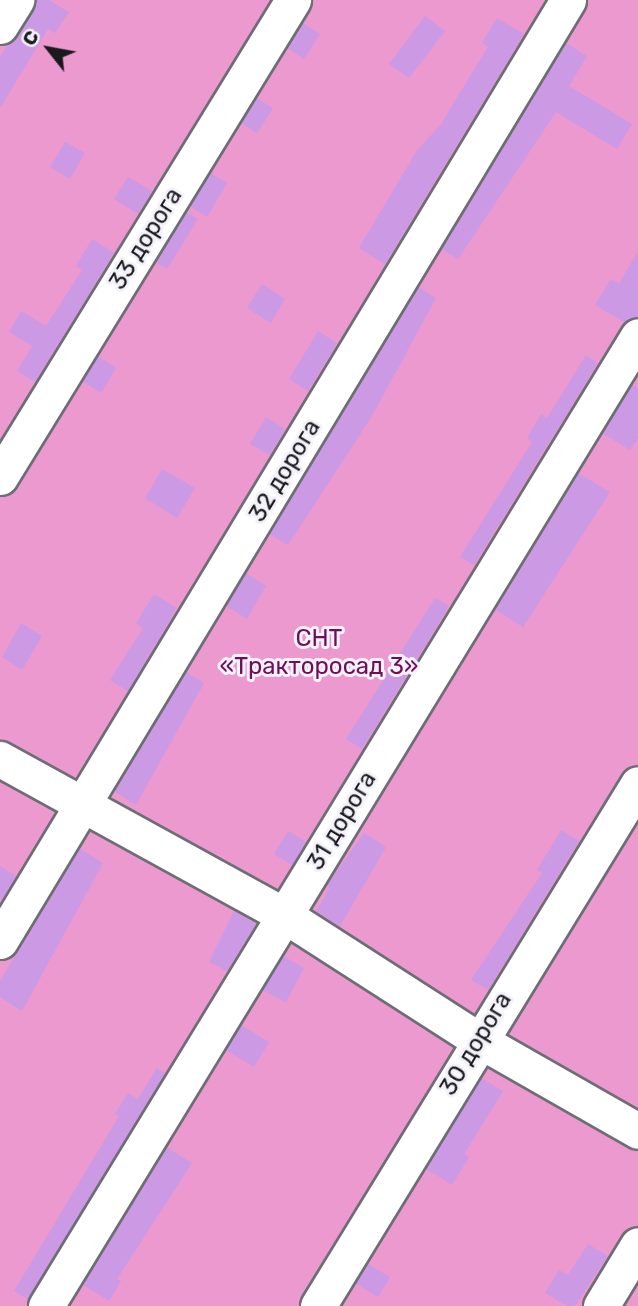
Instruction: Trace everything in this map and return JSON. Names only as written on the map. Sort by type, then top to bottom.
[{"type":"street","points":[[0,26],[16,0]]},
{"type":"street","name":"33 дорога","points":[[0,477],[293,0]]},
{"type":"street","name":"32 дорога","points":[[0,941],[568,0]]},
{"type":"street","name":"31 дорога","points":[[46,1306],[638,336]]},
{"type":"street","points":[[0,760],[82,808],[284,915],[477,1039],[638,1131]]},
{"type":"street","name":"30 дорога","points":[[318,1306],[477,1039],[638,784]]},
{"type":"street","points":[[601,1306],[638,1245]]},
{"type":"green space","name":"СНТ «Тракторосад 3»","points":[[0,0],[638,0],[638,1306],[0,1306]]},
{"type":"building","points":[[36,0],[49,0],[69,12],[55,33],[48,29],[0,108],[0,57]]},
{"type":"building","points":[[425,16],[445,31],[409,78],[389,64]]},
{"type":"building","points":[[497,18],[524,34],[385,264],[359,248],[416,152],[441,124],[488,47],[482,43]]},
{"type":"building","points":[[302,23],[320,34],[304,59],[287,48]]},
{"type":"building","points":[[566,43],[587,56],[569,86],[632,124],[617,149],[556,112],[458,259],[441,249]]},
{"type":"building","points":[[256,98],[273,108],[257,133],[241,123]]},
{"type":"building","points":[[65,142],[85,153],[70,179],[50,167]]},
{"type":"building","points":[[210,173],[227,183],[207,217],[190,206]]},
{"type":"building","points":[[128,177],[152,191],[138,214],[114,199]]},
{"type":"building","points":[[186,212],[198,219],[167,269],[156,262]]},
{"type":"building","points":[[92,239],[114,253],[35,382],[17,371],[32,346],[9,332],[21,311],[46,326],[82,270],[76,266]]},
{"type":"building","points":[[638,251],[638,316],[624,322],[595,305],[611,279],[619,284]]},
{"type":"building","points":[[262,284],[285,299],[271,323],[247,308]]},
{"type":"building","points":[[418,287],[436,298],[372,416],[288,545],[269,534]]},
{"type":"building","points":[[318,331],[337,343],[308,391],[289,379]]},
{"type":"building","points":[[586,355],[598,363],[474,565],[460,557],[532,442],[527,438],[541,414],[547,418]]},
{"type":"building","points":[[98,356],[116,368],[101,393],[82,381]]},
{"type":"building","points":[[632,384],[638,388],[638,438],[630,450],[602,433]]},
{"type":"building","points":[[266,417],[285,429],[270,455],[250,444]]},
{"type":"building","points":[[162,469],[195,488],[177,518],[145,498]]},
{"type":"building","points":[[578,473],[610,492],[523,627],[496,610]]},
{"type":"building","points":[[245,573],[266,586],[247,619],[226,606]]},
{"type":"building","points":[[154,594],[177,608],[128,691],[110,680],[143,628],[136,623]]},
{"type":"building","points":[[435,598],[449,606],[362,749],[346,739]]},
{"type":"building","points":[[21,623],[42,636],[22,670],[2,657]]},
{"type":"building","points":[[186,672],[204,683],[136,805],[114,791]]},
{"type":"building","points":[[561,830],[579,841],[488,990],[471,980],[542,873],[537,870]]},
{"type":"building","points":[[288,831],[306,842],[292,865],[274,854]]},
{"type":"building","points":[[364,833],[386,847],[340,926],[316,911],[330,888],[326,886]]},
{"type":"building","points":[[79,848],[103,863],[22,1011],[0,997],[0,981]]},
{"type":"building","points":[[0,866],[16,876],[2,900],[0,899]]},
{"type":"building","points":[[234,911],[256,924],[227,971],[209,962]]},
{"type":"building","points":[[283,956],[304,968],[286,1002],[262,990]]},
{"type":"building","points":[[241,1025],[269,1042],[254,1067],[226,1050]]},
{"type":"building","points":[[157,1068],[165,1073],[28,1299],[14,1291],[119,1116],[115,1114],[128,1093],[138,1099]]},
{"type":"building","points":[[481,1078],[503,1091],[464,1154],[469,1157],[452,1185],[426,1169]]},
{"type":"building","points":[[166,1147],[192,1163],[117,1279],[121,1281],[109,1301],[83,1285]]},
{"type":"building","points":[[588,1244],[608,1256],[575,1306],[567,1306],[545,1293],[559,1270],[568,1275]]},
{"type":"building","points":[[368,1264],[390,1277],[378,1297],[355,1283]]}]
